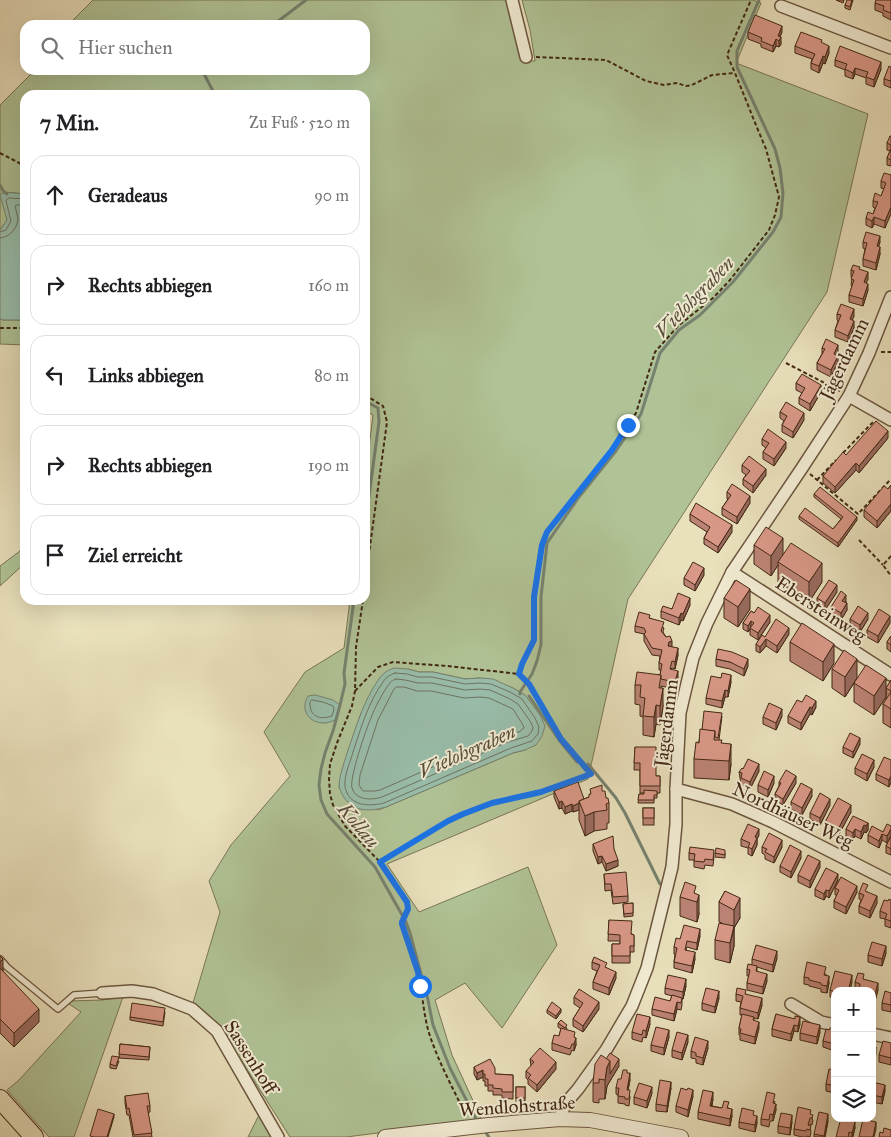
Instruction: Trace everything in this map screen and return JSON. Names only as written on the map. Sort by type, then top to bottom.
[{"type":"main road","points":[[0,1099],[34,1137]]},
{"type":"street","points":[[512,0],[526,57]]},
{"type":"street","points":[[781,6],[891,48]]},
{"type":"street","name":"Jägerdamm","points":[[560,1119],[565,1104],[606,1050],[632,1006],[646,968],[672,867],[676,824],[680,714],[693,658],[710,614],[732,572],[849,396],[870,353],[891,298]]},
{"type":"street","points":[[849,396],[886,417]]},
{"type":"street","name":"Ebersteinweg","points":[[732,572],[891,675]]},
{"type":"street","name":"Nordhäuser Weg","points":[[676,789],[738,806],[891,882]]},
{"type":"street","name":"Sassenhoff","points":[[102,993],[132,991],[153,994],[192,1009],[217,1031],[278,1137]]},
{"type":"street","points":[[791,1004],[821,1022],[831,1024]]},
{"type":"street","points":[[876,1035],[891,1038]]},
{"type":"street","name":"Wendlohstraße","points":[[386,1137],[560,1119],[590,1120],[681,1137]]},
{"type":"lane","name":"Sassenhoff","points":[[0,959],[58,1009],[74,995],[102,993]]},
{"type":"path","points":[[519,674],[534,640],[534,597],[542,545],[547,532],[612,450],[636,413],[655,352],[678,326],[713,298],[730,280],[769,230],[775,215],[779,197],[766,150],[727,56],[751,0]]},
{"type":"path","points":[[526,57],[606,60],[646,81],[664,85],[678,83],[692,86],[712,75],[735,73]]},
{"type":"path","points":[[0,154],[20,164]]},
{"type":"path","points":[[0,328],[20,328]]},
{"type":"path","points":[[786,363],[849,396]]},
{"type":"path","points":[[370,398],[383,406],[386,422],[370,545]]},
{"type":"path","points":[[842,454],[886,417]]},
{"type":"path","points":[[817,480],[836,460]]},
{"type":"path","points":[[802,468],[858,514],[891,479]]},
{"type":"path","points":[[859,540],[891,576]]},
{"type":"path","points":[[883,565],[891,556]]},
{"type":"path","points":[[362,605],[356,647],[355,691],[352,706],[330,764],[330,794],[333,805],[345,826],[380,862],[407,902],[408,909],[403,925],[418,972],[430,1038],[472,1127]]},
{"type":"path","points":[[355,691],[378,667],[393,662],[519,674],[529,684],[561,739],[591,774],[541,792],[492,803],[463,814],[380,862]]},
{"type":"shaded area","points":[[93,0],[508,0],[521,61],[535,61],[530,30],[522,0],[753,0],[761,3],[736,63],[868,114],[827,292],[628,599],[588,779],[387,864],[419,912],[528,867],[557,945],[502,1028],[465,983],[435,1000],[452,1055],[481,1118],[464,1122],[346,1137],[290,1137],[221,1029],[204,1011],[193,1003],[220,912],[209,881],[231,845],[290,776],[264,732],[305,672],[344,648],[349,605],[370,605],[370,439],[373,415],[370,414],[370,90],[20,90],[20,194],[4,192],[7,220],[0,230],[0,105],[30,75],[370,75],[370,20],[73,20]],"holes":[[[408,669],[419,672],[433,672],[465,679],[480,678],[513,688],[525,695],[525,750],[513,753],[378,810],[339,788],[342,771],[361,713]]]},
{"type":"shaded area","points":[[0,319],[20,320],[20,345],[0,344]]},
{"type":"shaded area","points":[[20,551],[20,568],[0,586],[0,566]]},
{"type":"shaded area","points":[[123,997],[74,1137],[49,1137],[7,1090],[19,1080],[81,1012],[63,1000],[102,1000]]},
{"type":"shaded area","points":[[261,1111],[275,1137],[248,1137]]},
{"type":"water","points":[[4,192],[20,194],[20,320],[0,319],[0,230],[7,220],[0,195]]},
{"type":"water","points":[[394,668],[433,672],[465,679],[493,679],[513,688],[525,695],[540,715],[545,726],[542,736],[536,745],[386,807],[367,810],[355,807],[346,800],[339,787],[342,770],[364,705],[373,687],[382,675]]},
{"type":"water","points":[[315,695],[333,700],[340,705],[336,720],[324,723],[310,718],[305,710],[306,701],[308,696]]},
{"type":"building","points":[[847,0],[852,0],[850,7],[845,5]]},
{"type":"building","points":[[876,0],[891,0],[891,13],[883,10],[884,6],[875,3]]},
{"type":"building","points":[[755,15],[782,26],[778,36],[781,37],[779,41],[776,39],[773,46],[761,41],[762,38],[748,32]]},
{"type":"building","points":[[801,32],[822,40],[821,42],[829,46],[819,66],[811,63],[815,54],[795,46]]},
{"type":"building","points":[[840,46],[881,62],[874,80],[866,77],[868,72],[855,68],[853,73],[845,69],[847,64],[835,60]]},
{"type":"building","points":[[889,66],[891,67],[891,81],[884,79]]},
{"type":"building","points":[[891,136],[891,145],[887,143]]},
{"type":"building","points":[[891,149],[891,160],[887,158]]},
{"type":"building","points":[[884,173],[891,175],[891,207],[885,221],[874,217],[872,221],[866,218],[868,212],[873,214],[878,202],[873,201],[875,193],[881,196],[886,183],[881,181]]},
{"type":"building","points":[[866,232],[880,236],[877,246],[880,247],[876,263],[863,259],[867,243],[863,242]]},
{"type":"building","points":[[853,265],[868,272],[864,282],[868,284],[863,299],[849,295],[854,280],[851,279],[854,271],[851,270]]},
{"type":"building","points":[[841,304],[854,309],[850,319],[854,321],[848,336],[835,330],[841,315],[837,314]]},
{"type":"building","points":[[826,339],[838,345],[834,354],[838,356],[831,370],[817,363],[825,349],[822,348]]},
{"type":"building","points":[[802,374],[821,385],[810,404],[799,398],[805,388],[796,383]]},
{"type":"building","points":[[786,402],[804,413],[793,432],[782,425],[787,416],[780,412]]},
{"type":"building","points":[[876,421],[888,431],[859,466],[856,463],[835,487],[823,476],[843,452],[846,455]]},
{"type":"building","points":[[768,429],[786,442],[774,459],[763,452],[769,443],[762,439]]},
{"type":"building","points":[[749,456],[766,469],[753,486],[743,479],[750,471],[742,465]]},
{"type":"building","points":[[732,484],[750,496],[737,517],[722,508],[731,495],[727,492]]},
{"type":"building","points":[[891,485],[891,504],[877,521],[864,510],[884,486],[888,489]]},
{"type":"building","points":[[820,487],[857,517],[838,543],[799,516],[805,508],[833,529],[843,517],[814,494]]},
{"type":"building","points":[[696,503],[732,525],[718,547],[704,538],[710,527],[690,514]]},
{"type":"building","points":[[766,527],[783,538],[771,556],[754,545]]},
{"type":"building","points":[[791,543],[822,563],[809,582],[778,562]]},
{"type":"building","points":[[693,562],[704,568],[695,585],[684,578]]},
{"type":"building","points":[[736,580],[750,589],[738,607],[724,598]]},
{"type":"building","points":[[829,580],[837,585],[825,603],[817,598]]},
{"type":"building","points":[[841,591],[846,595],[842,601],[847,603],[841,613],[831,607]]},
{"type":"building","points":[[678,593],[690,598],[683,614],[681,613],[679,618],[661,611],[663,606],[672,609]]},
{"type":"building","points":[[858,606],[868,613],[860,625],[850,619]]},
{"type":"building","points":[[758,607],[770,615],[758,633],[750,628],[754,623],[751,621],[748,626],[743,623],[751,611],[754,613]]},
{"type":"building","points":[[879,609],[890,616],[878,636],[867,630]]},
{"type":"building","points":[[639,612],[650,615],[649,618],[664,622],[661,631],[666,637],[670,636],[672,641],[669,642],[668,646],[678,648],[675,662],[672,661],[670,669],[678,671],[675,682],[661,679],[662,664],[659,663],[662,650],[652,648],[644,634],[646,632],[644,628],[635,626]]},
{"type":"building","points":[[776,619],[789,628],[777,646],[766,639],[760,647],[756,644],[762,635],[765,637]]},
{"type":"building","points":[[802,623],[834,644],[823,662],[790,642]]},
{"type":"building","points":[[891,636],[891,645],[887,642]]},
{"type":"building","points":[[718,649],[732,652],[748,659],[744,669],[730,662],[716,659]]},
{"type":"building","points":[[844,650],[857,659],[845,677],[832,669]]},
{"type":"building","points":[[866,665],[886,678],[874,696],[854,683]]},
{"type":"building","points":[[637,672],[661,675],[659,688],[663,688],[660,706],[656,705],[654,717],[643,716],[645,698],[640,697],[641,685],[635,685]]},
{"type":"building","points":[[722,673],[731,675],[728,691],[725,690],[722,701],[706,698],[711,676],[721,678]]},
{"type":"building","points":[[891,680],[891,691],[886,688]]},
{"type":"building","points":[[891,692],[891,709],[883,704]]},
{"type":"building","points":[[806,695],[816,701],[812,708],[810,707],[801,723],[788,716],[797,700],[802,702]]},
{"type":"building","points":[[769,703],[782,709],[776,723],[763,717]]},
{"type":"building","points":[[704,711],[722,713],[718,738],[715,737],[715,731],[702,730]]},
{"type":"building","points":[[700,729],[715,731],[714,740],[722,740],[721,743],[731,744],[729,761],[694,759],[696,742],[699,743]]},
{"type":"building","points":[[850,733],[860,738],[853,752],[843,747]]},
{"type":"building","points":[[635,747],[656,747],[656,776],[660,776],[660,786],[640,786],[640,763],[634,763]]},
{"type":"building","points":[[862,754],[874,760],[867,774],[855,768]]},
{"type":"building","points":[[884,757],[891,760],[891,776],[889,780],[876,774]]},
{"type":"building","points":[[748,759],[759,764],[750,782],[741,778],[742,773],[739,772],[743,769]]},
{"type":"building","points":[[786,770],[796,776],[783,799],[775,794]]},
{"type":"building","points":[[764,771],[774,776],[768,790],[758,785]]},
{"type":"building","points":[[578,782],[584,799],[573,806],[572,804],[565,807],[562,801],[559,802],[554,791]]},
{"type":"building","points":[[801,783],[812,789],[802,808],[791,802]]},
{"type":"building","points":[[602,785],[602,791],[605,791],[609,803],[606,804],[607,810],[585,816],[579,801],[589,797],[589,794],[591,794],[590,789]]},
{"type":"building","points":[[644,790],[657,791],[657,795],[654,795],[654,800],[638,800],[639,794],[644,794]]},
{"type":"building","points":[[820,793],[830,799],[820,818],[810,813]]},
{"type":"building","points":[[838,798],[851,805],[838,829],[825,822]]},
{"type":"building","points":[[643,808],[654,808],[654,818],[643,818]]},
{"type":"building","points":[[853,816],[868,823],[866,826],[864,825],[861,832],[855,829],[853,833],[846,829]]},
{"type":"building","points":[[748,824],[759,829],[752,849],[748,847],[750,843],[741,839]]},
{"type":"building","points":[[887,824],[891,826],[891,829],[887,836],[882,834],[879,841],[868,835],[872,826],[883,832]]},
{"type":"building","points":[[769,833],[782,840],[774,857],[765,852],[767,849],[762,847]]},
{"type":"building","points":[[613,836],[614,849],[618,860],[606,864],[602,856],[598,857],[593,844]]},
{"type":"building","points":[[891,836],[891,849],[886,846]]},
{"type":"building","points":[[790,845],[801,851],[791,872],[780,866]]},
{"type":"building","points":[[690,847],[714,850],[713,860],[705,859],[704,862],[694,861],[695,854],[689,853]]},
{"type":"building","points":[[716,848],[725,850],[725,855],[715,853]]},
{"type":"building","points":[[808,855],[820,861],[810,881],[798,875]]},
{"type":"building","points":[[826,868],[838,874],[829,891],[826,890],[824,894],[815,889]]},
{"type":"building","points":[[626,872],[628,896],[613,897],[611,884],[605,884],[604,874]]},
{"type":"building","points":[[841,877],[857,886],[846,907],[834,901],[839,890],[835,888]]},
{"type":"building","points":[[685,882],[696,886],[694,893],[699,895],[697,902],[680,897]]},
{"type":"building","points":[[863,883],[868,885],[865,891],[877,896],[870,911],[859,906],[864,895],[859,893]]},
{"type":"building","points":[[725,891],[740,898],[734,910],[719,902]]},
{"type":"building","points":[[889,899],[891,900],[891,921],[885,919],[887,914],[880,911],[884,900],[888,901]]},
{"type":"building","points":[[633,903],[633,913],[624,914],[623,904]]},
{"type":"building","points":[[609,920],[632,921],[631,934],[634,935],[634,946],[630,946],[630,956],[612,956],[612,944],[620,944],[620,935],[608,934]]},
{"type":"building","points":[[719,923],[734,926],[730,943],[715,940]]},
{"type":"building","points":[[684,925],[700,929],[697,943],[687,941],[685,950],[695,952],[692,966],[674,962],[677,948],[674,947],[676,938],[680,939]]},
{"type":"building","points":[[872,942],[886,946],[882,959],[868,955]]},
{"type":"building","points":[[756,945],[777,951],[773,965],[752,959]]},
{"type":"building","points":[[594,957],[607,963],[605,967],[616,972],[609,988],[593,982],[600,965],[592,962]]},
{"type":"building","points":[[807,962],[826,967],[824,975],[829,976],[827,986],[804,977]]},
{"type":"building","points":[[748,964],[757,966],[756,971],[767,974],[763,987],[747,983],[750,970],[747,969]]},
{"type":"building","points":[[0,968],[39,1009],[14,1033],[0,1019]]},
{"type":"building","points":[[835,971],[852,975],[849,987],[831,987],[830,990]]},
{"type":"building","points":[[858,973],[864,974],[863,979],[878,983],[876,990],[876,987],[860,987],[860,984],[855,982]]},
{"type":"building","points":[[668,975],[686,979],[683,992],[665,988]]},
{"type":"building","points":[[706,988],[719,991],[715,1007],[702,1003]]},
{"type":"building","points":[[737,988],[746,990],[745,994],[762,998],[758,1013],[740,1008],[743,996],[736,994]]},
{"type":"building","points":[[579,989],[599,1002],[583,1026],[573,1019],[583,1003],[574,997]]},
{"type":"building","points":[[885,991],[891,993],[891,1005],[882,1003]]},
{"type":"building","points":[[672,995],[682,998],[681,1003],[677,1002],[674,1014],[652,1009],[655,997],[670,1001]]},
{"type":"building","points":[[552,1002],[561,1009],[556,1016],[547,1010]]},
{"type":"building","points":[[132,1003],[165,1008],[163,1022],[130,1017]]},
{"type":"building","points":[[637,1014],[650,1017],[646,1031],[643,1030],[642,1035],[632,1032]]},
{"type":"building","points":[[742,1014],[754,1017],[753,1020],[759,1022],[755,1037],[740,1033],[741,1029],[739,1028]]},
{"type":"building","points":[[776,1014],[795,1019],[795,1016],[800,1017],[798,1026],[794,1025],[791,1034],[772,1029]]},
{"type":"building","points":[[561,1020],[567,1025],[565,1028],[558,1023]]},
{"type":"building","points":[[803,1021],[820,1025],[817,1037],[800,1033]]},
{"type":"building","points":[[656,1027],[669,1030],[664,1048],[651,1045]]},
{"type":"building","points":[[561,1028],[575,1032],[574,1037],[576,1038],[570,1049],[552,1043],[554,1035],[559,1036]]},
{"type":"building","points":[[831,1028],[831,1043],[823,1041],[826,1029]]},
{"type":"building","points":[[677,1032],[688,1035],[682,1053],[672,1050]]},
{"type":"building","points":[[695,1037],[708,1041],[703,1058],[696,1056],[696,1053],[691,1051]]},
{"type":"building","points":[[883,1041],[891,1043],[891,1058],[879,1055]]},
{"type":"building","points":[[120,1044],[150,1047],[149,1057],[119,1054]]},
{"type":"building","points":[[540,1048],[556,1062],[537,1085],[528,1078],[531,1075],[526,1071],[534,1062],[530,1059]]},
{"type":"building","points":[[610,1053],[619,1059],[610,1074],[610,1061],[606,1059]]},
{"type":"building","points":[[601,1055],[610,1061],[605,1080],[599,1079],[599,1083],[593,1083],[595,1064]]},
{"type":"building","points":[[112,1056],[119,1057],[116,1066],[110,1064]]},
{"type":"building","points":[[490,1059],[495,1068],[495,1074],[513,1075],[513,1092],[502,1092],[502,1089],[493,1088],[493,1085],[488,1085],[488,1079],[485,1079],[483,1070],[477,1073],[474,1067]]},
{"type":"building","points":[[829,1069],[831,1069],[831,1085],[826,1084]]},
{"type":"building","points":[[623,1070],[627,1070],[627,1073],[630,1073],[627,1090],[630,1090],[629,1099],[618,1096],[619,1088],[616,1088]]},
{"type":"building","points":[[660,1080],[671,1082],[667,1106],[656,1104]]},
{"type":"building","points":[[639,1083],[652,1087],[647,1101],[634,1097]]},
{"type":"building","points":[[876,1083],[885,1085],[882,1097],[876,1096]]},
{"type":"building","points":[[516,1087],[525,1087],[525,1098],[516,1098]]},
{"type":"building","points":[[681,1088],[693,1090],[688,1110],[676,1106]]},
{"type":"building","points":[[703,1090],[713,1092],[710,1106],[722,1108],[724,1101],[729,1102],[727,1108],[732,1109],[730,1119],[698,1112]]},
{"type":"building","points":[[767,1092],[775,1094],[773,1103],[776,1104],[773,1115],[770,1114],[769,1120],[761,1119]]},
{"type":"building","points":[[148,1093],[150,1106],[147,1106],[152,1133],[134,1135],[125,1096]]},
{"type":"building","points":[[798,1107],[811,1110],[810,1114],[813,1115],[808,1125],[811,1126],[810,1130],[794,1129]]},
{"type":"building","points":[[742,1108],[754,1111],[753,1115],[757,1116],[755,1125],[739,1122]]},
{"type":"building","points":[[98,1109],[114,1114],[107,1137],[90,1136]]},
{"type":"building","points":[[819,1112],[828,1114],[824,1136],[814,1134]]},
{"type":"building","points":[[781,1113],[792,1115],[790,1128],[778,1126]]},
{"type":"building","points":[[840,1122],[855,1122],[852,1133],[849,1132],[848,1137],[836,1137]]},
{"type":"building","points":[[862,1122],[876,1122],[873,1137],[859,1137]]},
{"type":"building","points":[[884,1128],[891,1130],[891,1137],[879,1137],[880,1132],[883,1133]]},
{"type":"waterway","points":[[280,20],[306,0]]},
{"type":"waterway","name":"Vielohgraben","points":[[520,694],[532,674],[541,645],[541,597],[547,543],[579,497],[616,451],[641,414],[660,353],[679,330],[700,315],[733,282],[773,232],[781,217],[783,193],[780,168],[775,149],[737,67],[737,51],[759,0]]},
{"type":"waterway","points":[[205,75],[212,90]]},
{"type":"waterway","name":"Kollau","points":[[0,185],[7,194]]},
{"type":"waterway","name":"Kollau","points":[[370,404],[378,408],[379,422],[370,488]]},
{"type":"waterway","name":"Kollau","points":[[353,605],[344,673],[345,684],[321,769],[319,785],[321,800],[327,814],[375,867],[406,922],[428,1000],[433,1025],[450,1068],[477,1121]]},
{"type":"waterway","points":[[529,696],[559,740],[577,762]]},
{"type":"waterway","points":[[588,764],[616,798],[660,884]]},
{"type":"waterway","name":"Kollau","points":[[484,1130],[489,1137]]},
{"type":"route","points":[[420,986],[418,972],[402,924],[408,905],[380,862],[463,814],[492,803],[541,792],[591,774],[561,739],[529,684],[519,674],[534,640],[534,597],[542,545],[547,532],[612,450],[628,425]]}]
